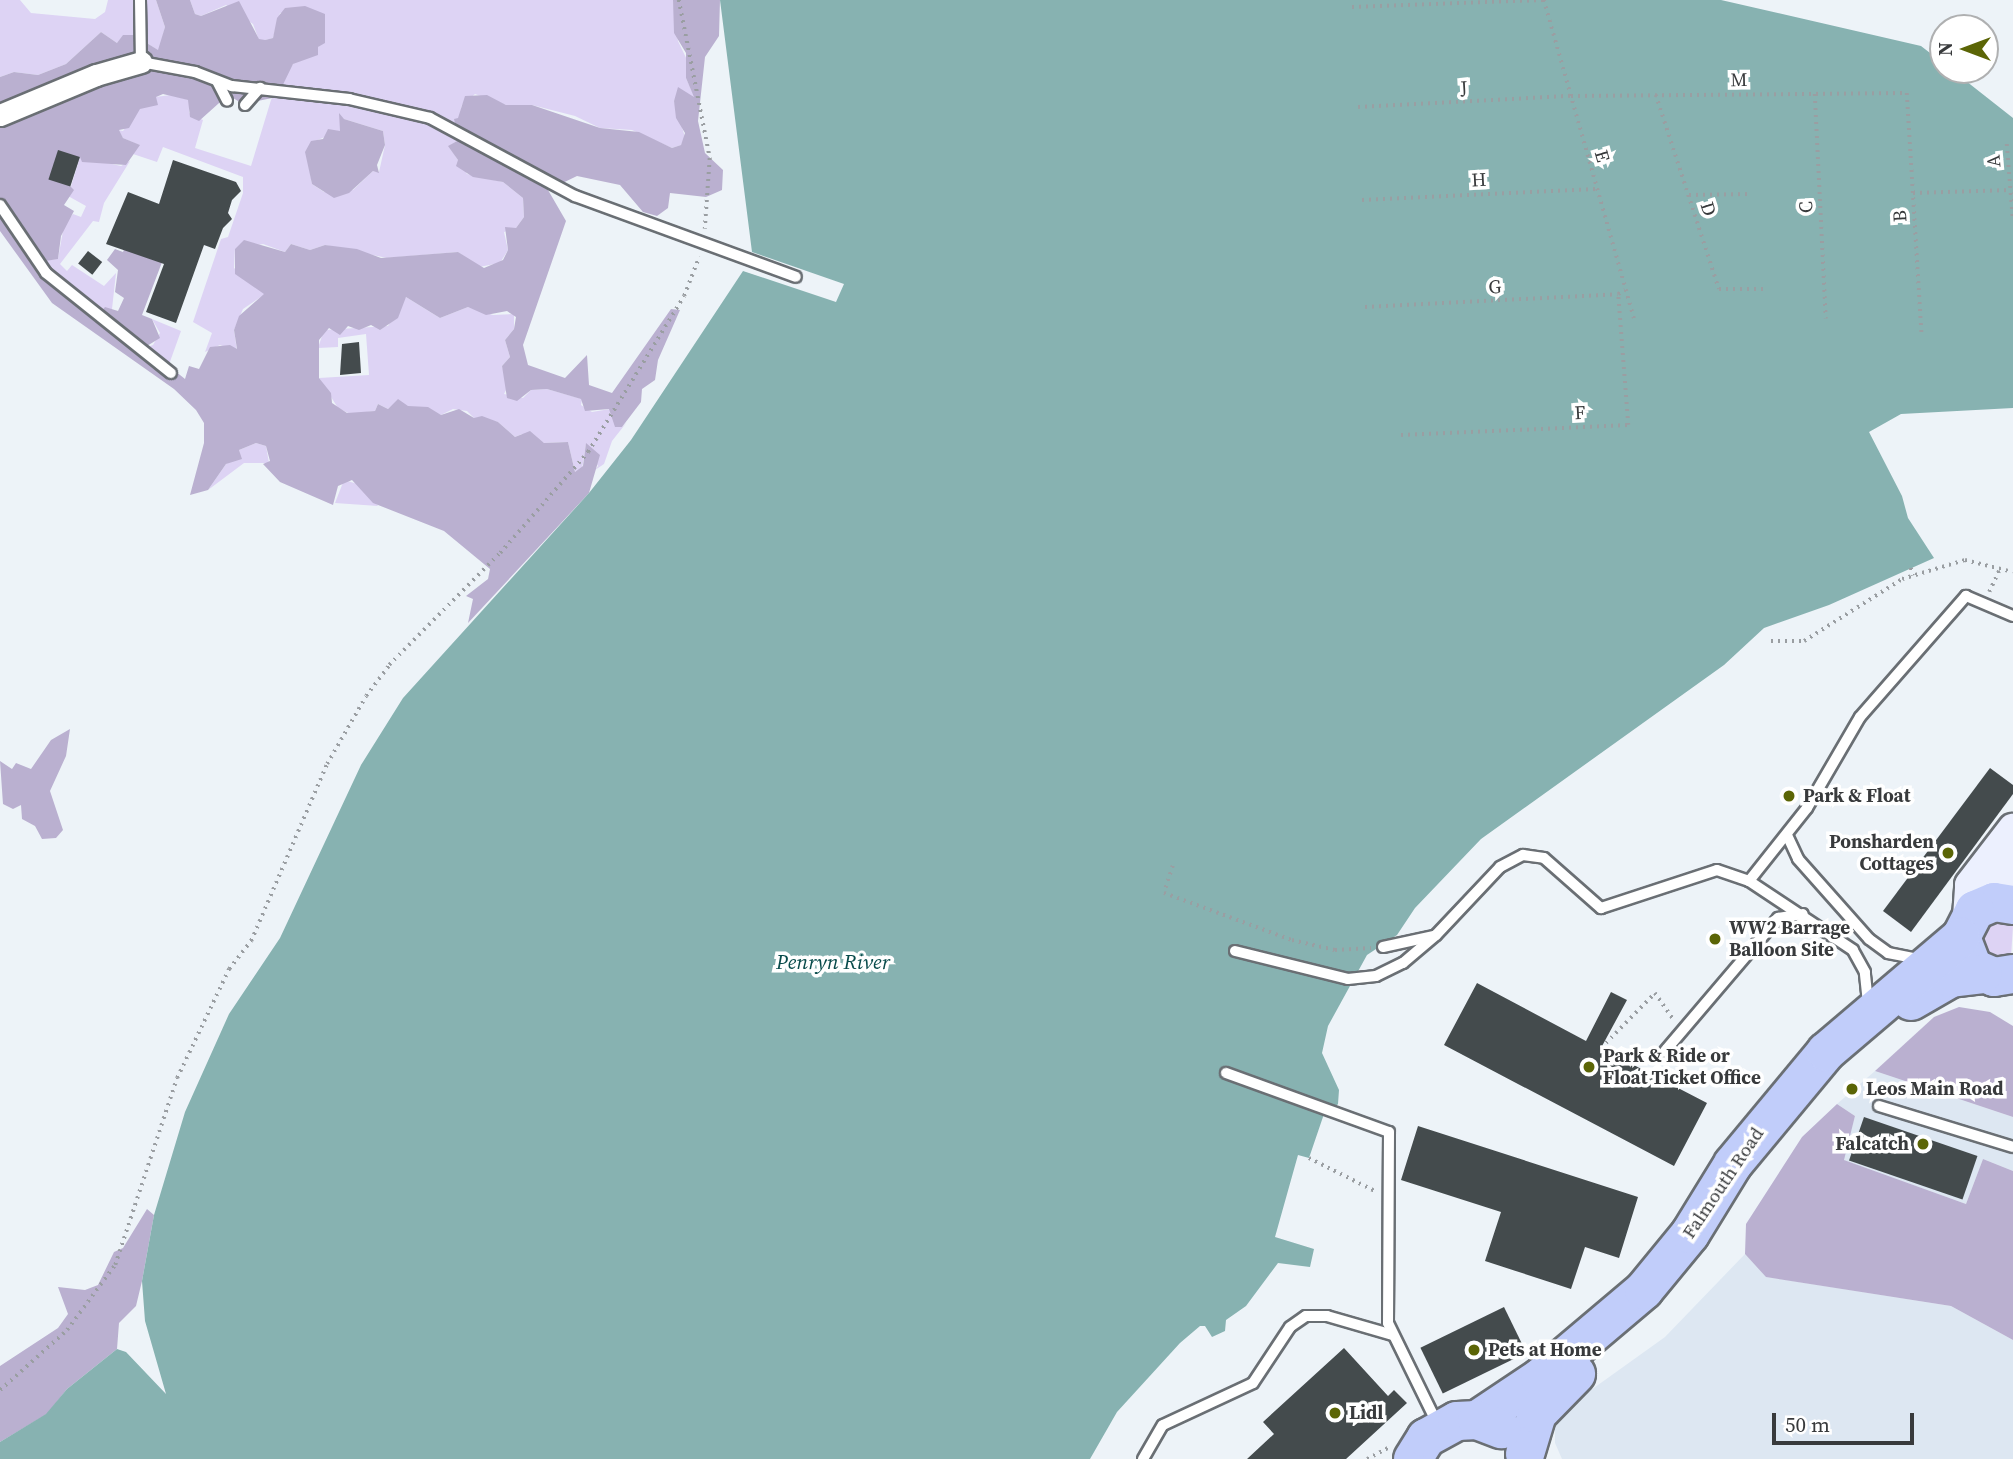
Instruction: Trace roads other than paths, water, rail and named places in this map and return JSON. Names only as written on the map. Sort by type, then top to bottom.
[{"type":"highway","name":"Falmouth Road","points":[[1439,1428],[1477,1420],[1540,1378],[1644,1290],[1690,1234],[1733,1164],[1778,1105],[1868,1013],[1933,961],[1984,905],[2009,903]]},
{"type":"highway","name":"Falmouth Road","points":[[1964,927],[1966,959],[1998,974]]},
{"type":"highway","name":"Falmouth Road","points":[[1526,1457],[1537,1414],[1549,1399],[1651,1310],[1698,1258],[1749,1178],[1843,1060],[1893,1013],[1920,995],[1951,978],[1998,974]]},
{"type":"highway","name":"Falmouth Road","points":[[1477,1420],[1513,1437],[1526,1457]]},
{"type":"highway","points":[[1413,1459],[1439,1428]]},
{"type":"street","points":[[0,116],[105,71],[141,62]]},
{"type":"street","points":[[2007,839],[2009,903]]},
{"type":"street","points":[[1964,927],[1970,885],[2007,839]]},
{"type":"lane","points":[[140,0],[141,62],[189,70],[217,81],[349,99],[430,118],[475,139],[537,179],[702,244],[796,277]]},
{"type":"lane","points":[[217,81],[227,101]]},
{"type":"lane","points":[[245,105],[260,88]]},
{"type":"lane","points":[[0,205],[46,273],[172,373]]},
{"type":"lane","points":[[1749,881],[1787,835],[1860,717],[1966,596],[2013,616]]},
{"type":"lane","points":[[1787,835],[1798,859],[1868,939],[1888,953],[1933,961]]},
{"type":"lane","points":[[1235,951],[1348,979],[1376,976],[1394,967],[1436,935],[1500,867],[1523,855],[1545,858],[1601,908],[1717,870],[1749,881],[1803,914],[1853,950],[1865,972],[1868,1013]]},
{"type":"lane","points":[[1665,1051],[1778,919],[1803,914]]},
{"type":"lane","points":[[1383,947],[1436,935]]},
{"type":"lane","points":[[1226,1073],[1389,1132],[1386,1197],[1388,1323],[1439,1428]]},
{"type":"lane","points":[[1879,1106],[2013,1147]]},
{"type":"lane","points":[[1143,1459],[1163,1425],[1253,1383],[1290,1326],[1306,1316],[1326,1316],[1393,1335]]},
{"type":"water","name":"Penryn River","points":[[720,0],[1721,0],[1921,46],[1929,52],[1929,84],[1970,84],[2013,118],[2013,408],[1901,414],[1869,432],[1902,496],[1908,518],[1934,558],[1829,605],[1764,628],[1724,665],[1481,839],[1415,908],[1397,935],[1367,955],[1328,1026],[1322,1053],[1339,1090],[1338,1104],[1331,1112],[1325,1111],[1309,1158],[1298,1155],[1275,1237],[1314,1249],[1310,1267],[1278,1263],[1246,1306],[1226,1320],[1225,1331],[1212,1337],[1205,1326],[1200,1326],[1180,1343],[1117,1412],[1090,1459],[0,1459],[0,1442],[46,1414],[67,1389],[117,1349],[126,1352],[166,1394],[145,1321],[142,1281],[154,1215],[185,1112],[229,1014],[280,938],[361,765],[403,698],[589,493],[631,440],[743,271],[836,302],[844,284],[752,252]]},
{"type":"place","name":"Park & Float","points":[[1789,796]]},
{"type":"place","name":"Ponsharden Cottages","points":[[1948,853]]},
{"type":"place","name":"WW2 Barrage Balloon Site","points":[[1715,939]]},
{"type":"place","name":"Park & Ride or Float Ticket Office","points":[[1589,1067]]},
{"type":"place","name":"Leos Main Road","points":[[1852,1089]]},
{"type":"place","name":"Falcatch","points":[[1923,1144]]},
{"type":"place","name":"Pets at Home","points":[[1474,1350]]},
{"type":"place","name":"Lidl","points":[[1335,1413]]}]
